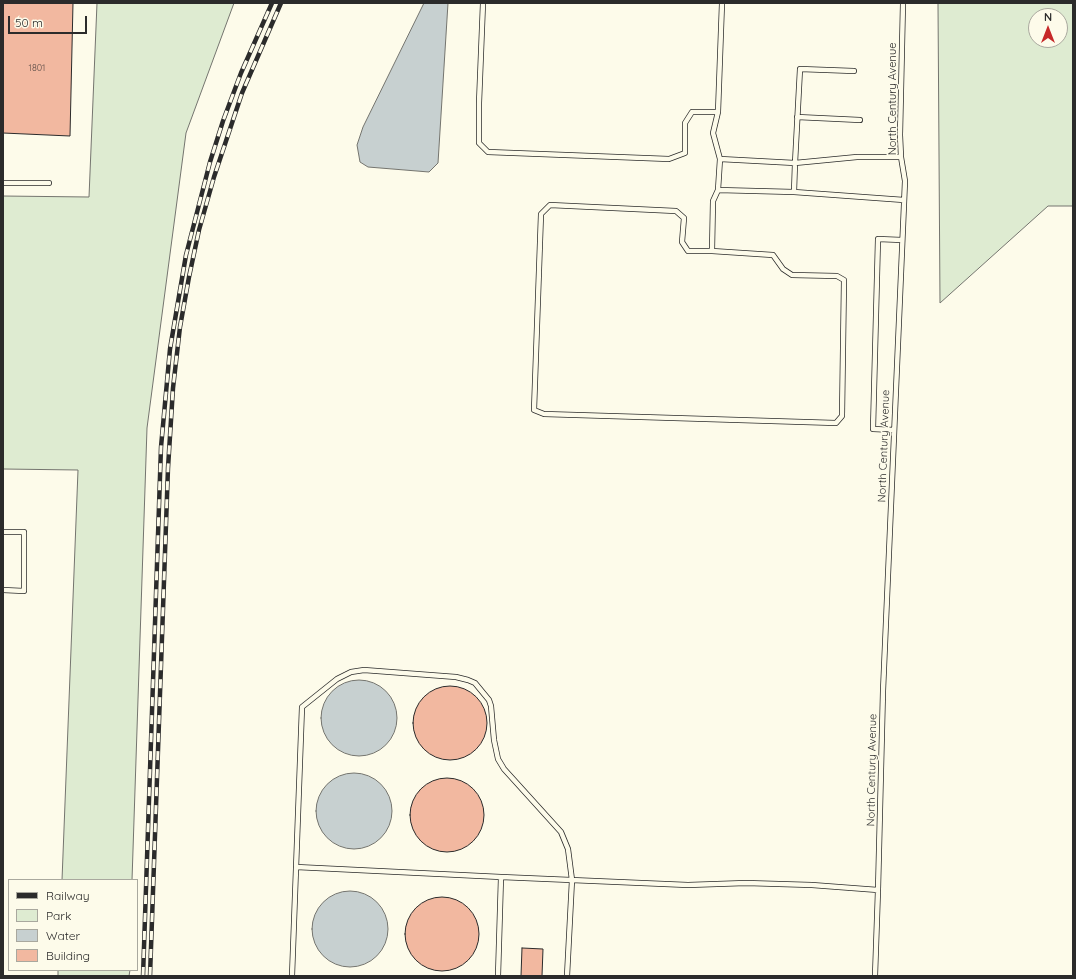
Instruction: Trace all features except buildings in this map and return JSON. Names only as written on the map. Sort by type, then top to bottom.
[{"type":"lane","points":[[483,3],[479,143],[488,152],[669,159],[685,153],[685,123],[692,112],[718,112]]},
{"type":"lane","points":[[712,251],[713,202],[718,190],[720,159],[713,133],[718,112],[722,3]]},
{"type":"lane","name":"North Century Avenue","points":[[875,976],[883,691],[905,181],[901,157],[900,135],[903,3]]},
{"type":"lane","points":[[794,192],[800,69],[854,71]]},
{"type":"lane","points":[[797,117],[860,120]]},
{"type":"lane","points":[[720,159],[795,163],[857,157],[901,157]]},
{"type":"lane","points":[[3,183],[49,183]]},
{"type":"lane","points":[[718,190],[794,192],[904,200]]},
{"type":"lane","points":[[550,205],[676,211],[684,218],[682,242],[688,251],[712,251],[772,255],[783,269],[792,274],[837,276],[844,280],[842,416],[836,423],[544,414],[534,410],[541,214],[550,205]]},
{"type":"lane","points":[[894,430],[873,429],[878,239],[902,240]]},
{"type":"lane","points":[[3,532],[24,532],[24,591],[3,590]]},
{"type":"lane","points":[[292,976],[302,707],[337,678],[351,672],[364,670],[456,677],[475,683],[489,700],[498,759],[504,769],[561,832],[568,849],[572,880],[567,976]]},
{"type":"lane","points":[[296,867],[688,885],[812,885],[878,890]]},
{"type":"lane","points":[[498,976],[501,877]]},
{"type":"green space","points":[[97,3],[234,3],[186,133],[147,428],[132,879],[62,879],[78,470],[3,469],[3,196],[89,197]]},
{"type":"green space","points":[[938,3],[1073,3],[1073,206],[1048,206],[940,303]]},
{"type":"green space","points":[[58,971],[130,971],[129,976],[58,976]]},
{"type":"water","points":[[424,3],[448,3],[438,163],[429,172],[368,167],[360,162],[357,145],[363,127]]},
{"type":"water","points":[[352,680],[366,680],[380,686],[391,697],[397,711],[397,725],[394,733],[386,745],[380,750],[366,756],[352,756],[338,750],[327,739],[321,725],[321,711],[327,697],[338,686]]},
{"type":"water","points":[[347,773],[361,773],[375,779],[386,790],[392,804],[392,818],[389,826],[381,838],[375,843],[361,849],[347,849],[333,843],[322,832],[316,818],[316,804],[322,790],[333,779]]},
{"type":"water","points":[[343,891],[357,891],[371,897],[382,908],[388,922],[388,936],[385,944],[377,956],[371,961],[357,967],[343,967],[329,961],[318,950],[312,936],[312,922],[318,908],[329,897]]},
{"type":"railway","points":[[143,976],[161,447],[170,349],[186,255],[210,162],[223,121],[241,73],[272,3]]},
{"type":"railway","points":[[150,976],[168,468],[173,388],[180,327],[199,230],[214,177],[242,93],[281,3]]}]
